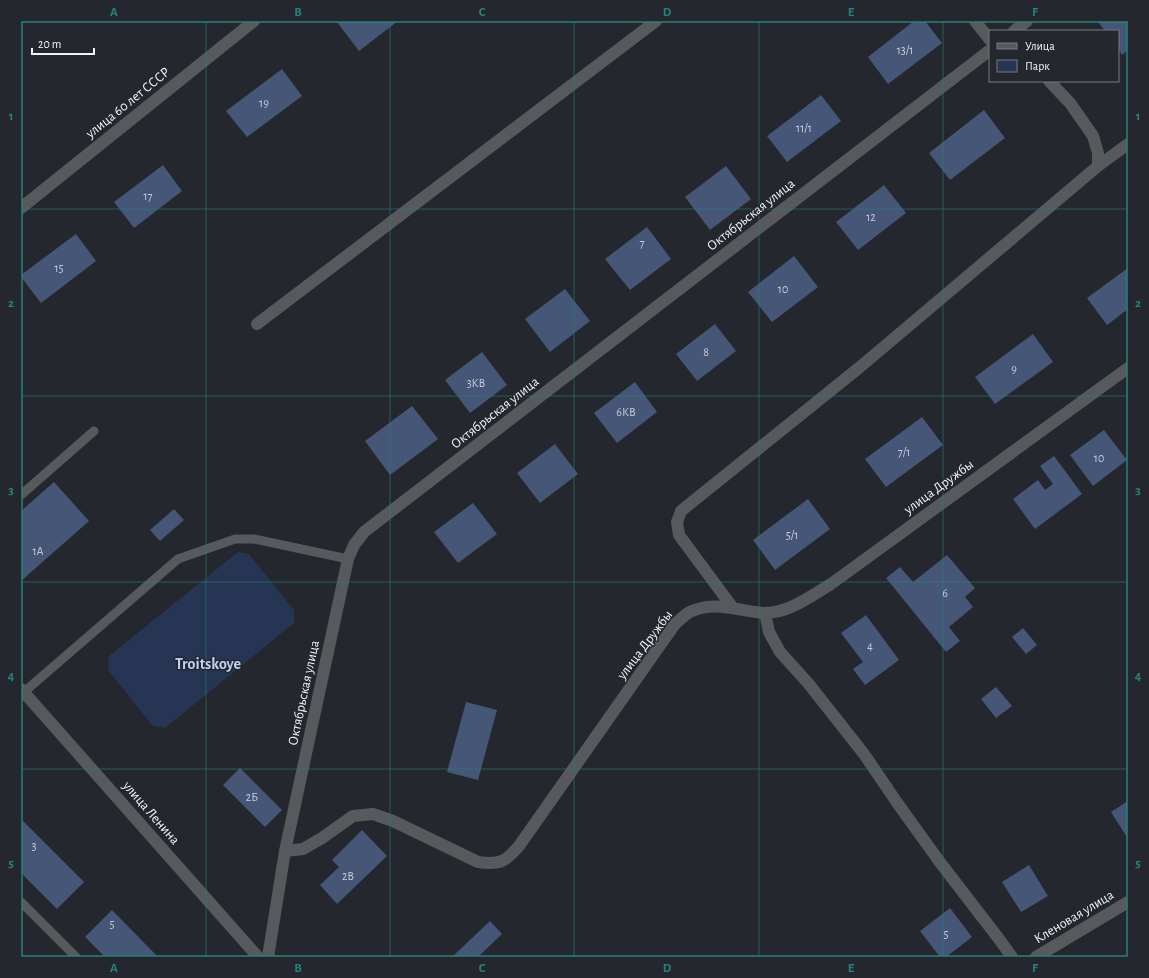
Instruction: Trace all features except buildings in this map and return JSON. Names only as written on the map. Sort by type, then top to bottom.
[{"type":"street","name":"улица 60 лет СССР","points":[[21,208],[254,21]]},
{"type":"street","points":[[257,324],[656,21]]},
{"type":"street","points":[[975,21],[989,39]]},
{"type":"street","points":[[1015,30],[1027,21]]},
{"type":"street","name":"Октябрьская улица","points":[[268,957],[285,851],[348,559],[354,545],[364,532],[989,51]]},
{"type":"street","points":[[1050,82],[1070,103],[1093,136],[1098,153],[1098,166]]},
{"type":"street","points":[[733,608],[679,535],[677,522],[682,511],[860,367],[1098,166],[1128,144]]},
{"type":"street","name":"улица Дружбы","points":[[285,851],[303,849],[322,838],[353,816],[373,814],[393,821],[478,862],[494,864],[509,858],[676,624],[691,611],[710,606],[765,613],[779,611],[800,604],[831,584],[1128,368]]},
{"type":"street","points":[[765,613],[770,632],[780,652],[808,683],[864,754],[939,861],[1012,957]]},
{"type":"street","name":"улица Ленина","points":[[22,690],[258,957]]},
{"type":"street","name":"Кленовая улица","points":[[1036,957],[1128,902]]},
{"type":"lane","points":[[21,495],[94,431]]},
{"type":"lane","points":[[22,690],[178,559],[235,539],[254,539],[348,559]]},
{"type":"lane","points":[[21,902],[76,957]]},
{"type":"green space","points":[[238,552],[249,554],[294,610],[294,623],[165,728],[152,725],[108,670],[109,656]]},
{"type":"district","name":"Troitskoye","points":[[208,664]]}]
